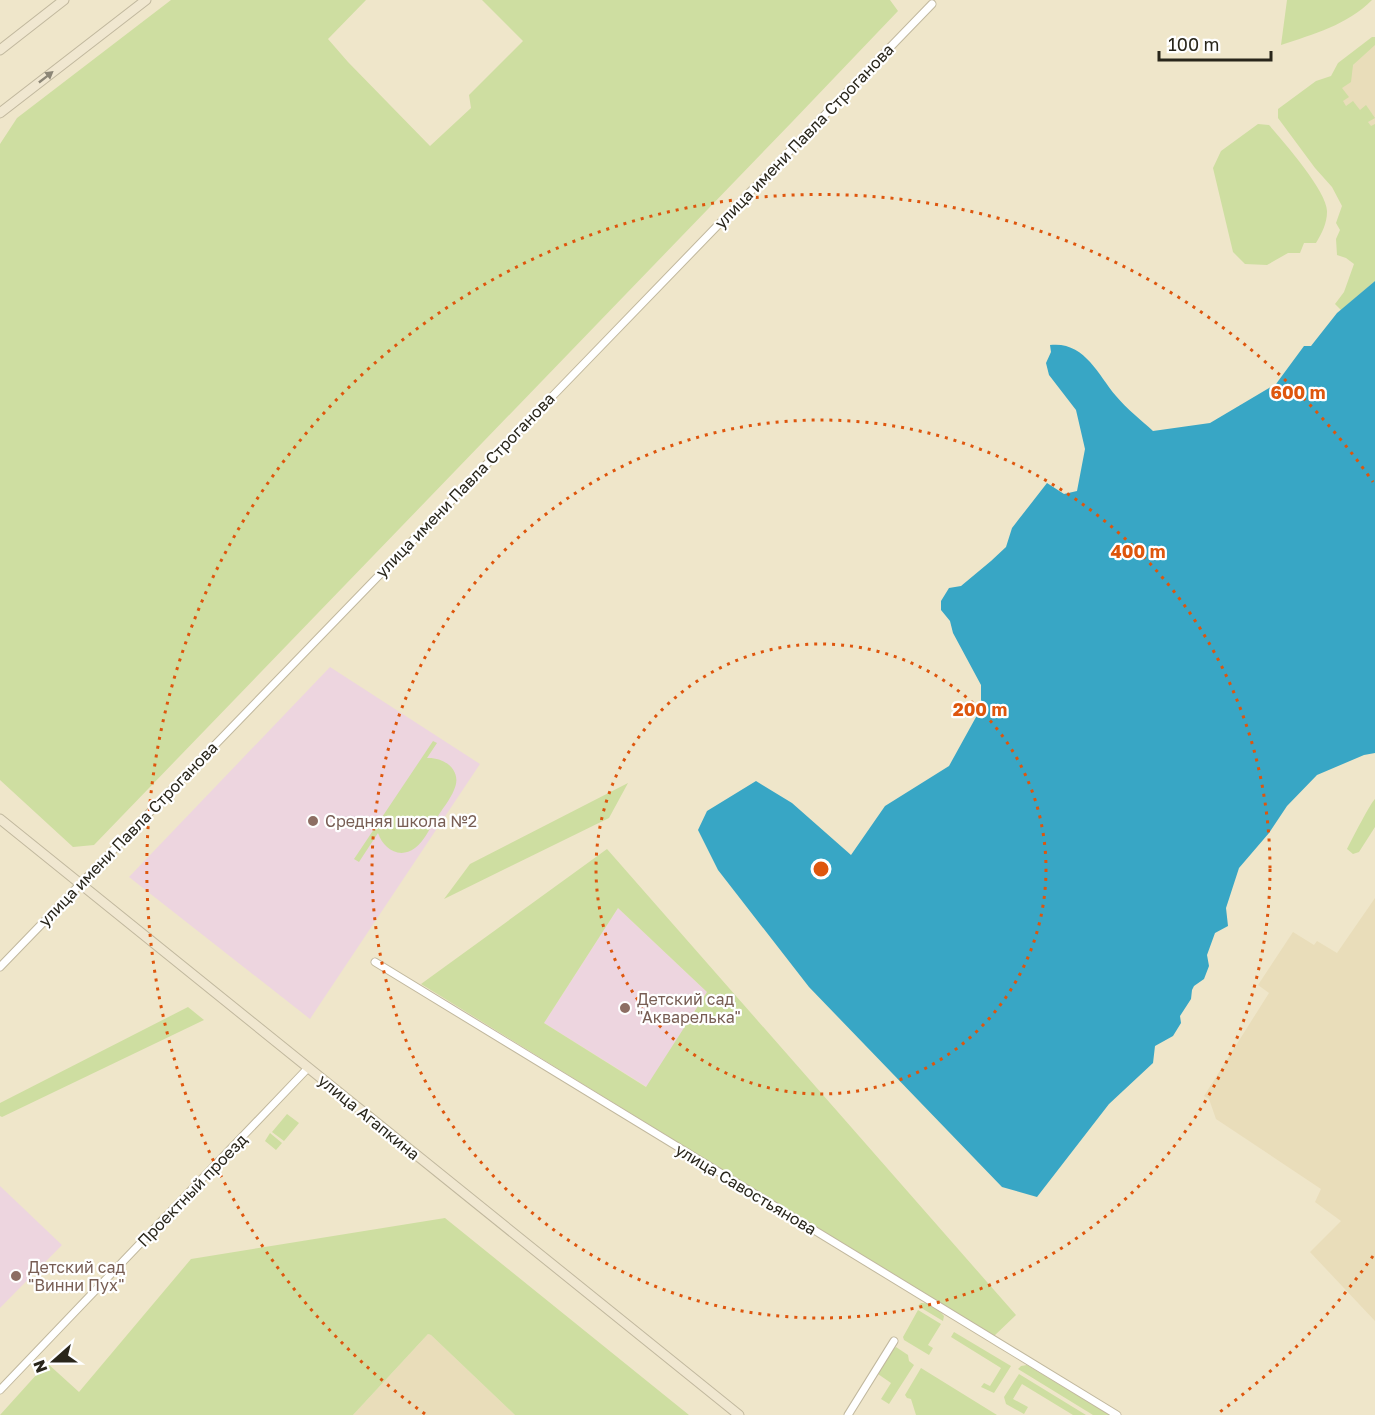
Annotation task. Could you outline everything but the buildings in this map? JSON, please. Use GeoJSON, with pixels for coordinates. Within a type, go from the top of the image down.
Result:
{"type":"FeatureCollection","features":[{"type":"Feature","properties":{"kind":"main road"},"geometry":{"type":"LineString","coordinates":[[0,50],[64,0]]}},
{"type":"Feature","properties":{"kind":"main road"},"geometry":{"type":"LineString","coordinates":[[0,113],[146,0]]}},
{"type":"Feature","properties":{"kind":"main road","name":"улица Агапкина"},"geometry":{"type":"LineString","coordinates":[[0,819],[739,1415]]}},
{"type":"Feature","properties":{"kind":"street","name":"улица имени Павла Строганова"},"geometry":{"type":"LineString","coordinates":[[0,967],[932,4]]}},
{"type":"Feature","properties":{"kind":"street","name":"улица Савостьянова"},"geometry":{"type":"LineString","coordinates":[[375,962],[1117,1415]]}},
{"type":"Feature","properties":{"kind":"street","name":"Проектный проезд"},"geometry":{"type":"LineString","coordinates":[[0,1390],[308,1068]]}},
{"type":"Feature","properties":{"kind":"street"},"geometry":{"type":"LineString","coordinates":[[848,1415],[894,1341]]}},
{"type":"Feature","properties":{"kind":"shaded area"},"geometry":{"type":"Polygon","coordinates":[[[1375,41],[1375,149],[1332,88],[1375,41]]]}},
{"type":"Feature","properties":{"kind":"shaded area","name":"Средняя школа №2"},"geometry":{"type":"Polygon","coordinates":[[[330,667],[480,764],[310,1019],[129,877],[330,667]]]}},
{"type":"Feature","properties":{"kind":"shaded area"},"geometry":{"type":"Polygon","coordinates":[[[1375,898],[1375,1321],[1310,1252],[1341,1221],[1315,1202],[1321,1189],[1216,1119],[1209,1099],[1204,1096],[1269,993],[1258,985],[1293,932],[1314,945],[1317,941],[1337,953],[1375,898]]]}},
{"type":"Feature","properties":{"kind":"shaded area","name":"Детский сад \"Акварелька\""},"geometry":{"type":"Polygon","coordinates":[[[618,908],[707,992],[647,1087],[544,1023],[618,908]]]}},
{"type":"Feature","properties":{"kind":"shaded area","name":"Детский сад \"Винни Пух\""},"geometry":{"type":"Polygon","coordinates":[[[0,1186],[62,1245],[0,1308],[0,1186]]]}},
{"type":"Feature","properties":{"kind":"shaded area"},"geometry":{"type":"Polygon","coordinates":[[[428,1334],[431,1335],[515,1415],[353,1415],[428,1334]]]}},
{"type":"Feature","properties":{"kind":"green space"},"geometry":{"type":"Polygon","coordinates":[[[171,0],[366,0],[328,39],[430,146],[471,108],[469,95],[523,41],[482,0],[890,0],[898,11],[94,845],[73,847],[0,780],[0,144],[17,118],[171,0]]]}},
{"type":"Feature","properties":{"kind":"green space"},"geometry":{"type":"Polygon","coordinates":[[[1287,0],[1372,0],[1341,22],[1318,33],[1281,45],[1287,0]]]}},
{"type":"Feature","properties":{"kind":"green space"},"geometry":{"type":"Polygon","coordinates":[[[1375,37],[1375,45],[1353,65],[1351,82],[1342,88],[1349,97],[1343,101],[1346,106],[1353,101],[1360,110],[1366,105],[1375,118],[1368,122],[1371,126],[1375,124],[1375,281],[1341,310],[1335,304],[1344,292],[1354,264],[1337,255],[1336,239],[1340,230],[1336,223],[1342,206],[1332,187],[1278,118],[1278,109],[1316,81],[1331,76],[1338,63],[1375,37]]]}},
{"type":"Feature","properties":{"kind":"green space"},"geometry":{"type":"Polygon","coordinates":[[[1258,124],[1269,125],[1294,154],[1320,192],[1327,212],[1324,228],[1316,243],[1304,243],[1300,253],[1288,253],[1267,265],[1245,264],[1233,252],[1213,168],[1221,151],[1258,124]]]}},
{"type":"Feature","properties":{"kind":"green space"},"geometry":{"type":"Polygon","coordinates":[[[433,741],[437,743],[427,758],[440,760],[451,766],[456,783],[450,797],[424,838],[418,845],[403,853],[388,848],[378,833],[359,862],[354,859],[433,741]]]}},
{"type":"Feature","properties":{"kind":"green space"},"geometry":{"type":"Polygon","coordinates":[[[628,783],[609,818],[444,899],[470,864],[628,783]]]}},
{"type":"Feature","properties":{"kind":"green space"},"geometry":{"type":"Polygon","coordinates":[[[1375,799],[1375,827],[1359,852],[1353,854],[1347,849],[1375,799]]]}},
{"type":"Feature","properties":{"kind":"green space"},"geometry":{"type":"Polygon","coordinates":[[[607,849],[1016,1315],[993,1337],[421,984],[607,849]],[[618,908],[544,1023],[646,1087],[707,992],[618,908]]]}},
{"type":"Feature","properties":{"kind":"green space"},"geometry":{"type":"Polygon","coordinates":[[[188,1007],[204,1020],[0,1116],[0,1103],[188,1007]]]}},
{"type":"Feature","properties":{"kind":"green space"},"geometry":{"type":"Polygon","coordinates":[[[287,1114],[299,1123],[284,1141],[272,1132],[287,1114]]]}},
{"type":"Feature","properties":{"kind":"green space"},"geometry":{"type":"Polygon","coordinates":[[[270,1133],[282,1143],[276,1150],[265,1141],[270,1133]]]}},
{"type":"Feature","properties":{"kind":"green space"},"geometry":{"type":"Polygon","coordinates":[[[445,1218],[689,1415],[515,1415],[428,1334],[353,1415],[0,1415],[47,1363],[79,1392],[191,1259],[445,1218]]]}},
{"type":"Feature","properties":{"kind":"green space"},"geometry":{"type":"Polygon","coordinates":[[[921,1303],[940,1311],[944,1316],[943,1321],[918,1306],[921,1303]]]}},
{"type":"Feature","properties":{"kind":"green space"},"geometry":{"type":"Polygon","coordinates":[[[918,1310],[941,1324],[928,1345],[933,1348],[929,1355],[904,1340],[903,1337],[918,1310]]]}},
{"type":"Feature","properties":{"kind":"green space"},"geometry":{"type":"Polygon","coordinates":[[[954,1332],[1011,1366],[994,1393],[981,1387],[984,1383],[990,1386],[1001,1368],[951,1337],[954,1332]]]}},
{"type":"Feature","properties":{"kind":"green space"},"geometry":{"type":"Polygon","coordinates":[[[896,1347],[908,1355],[909,1361],[914,1365],[889,1404],[881,1399],[891,1383],[878,1374],[896,1347]]]}},
{"type":"Feature","properties":{"kind":"green space"},"geometry":{"type":"Polygon","coordinates":[[[1027,1365],[1110,1415],[1093,1415],[1018,1369],[1027,1365]]]}},
{"type":"Feature","properties":{"kind":"green space"},"geometry":{"type":"Polygon","coordinates":[[[921,1368],[997,1415],[916,1415],[911,1399],[905,1395],[921,1368]]]}},
{"type":"Feature","properties":{"kind":"green space"},"geometry":{"type":"Polygon","coordinates":[[[1019,1374],[1086,1415],[1073,1415],[1022,1384],[1013,1399],[1028,1407],[1024,1414],[1006,1404],[1004,1397],[1019,1374]]]}},
{"type":"Feature","properties":{"kind":"water"},"geometry":{"type":"Polygon","coordinates":[[[1375,281],[1375,753],[1364,755],[1317,775],[1287,806],[1269,833],[1239,868],[1226,908],[1228,926],[1215,933],[1207,955],[1209,966],[1204,979],[1194,986],[1191,999],[1180,1016],[1181,1023],[1173,1036],[1155,1046],[1153,1063],[1109,1104],[1037,1197],[1002,1187],[809,987],[718,870],[698,830],[707,811],[756,781],[792,803],[851,855],[885,806],[949,766],[981,708],[981,685],[953,633],[950,621],[941,610],[941,601],[949,588],[961,586],[1006,547],[1012,528],[1047,483],[1064,494],[1077,491],[1085,449],[1076,410],[1049,375],[1046,363],[1051,352],[1050,345],[1062,345],[1081,353],[1120,401],[1153,431],[1210,423],[1276,384],[1304,346],[1311,346],[1337,313],[1375,281]]]}},
{"type":"Feature","properties":{"kind":"place","name":"Средняя школа №2"},"geometry":{"type":"Point","coordinates":[313,821]}},
{"type":"Feature","properties":{"kind":"place","name":"Детский сад \"Акварелька\""},"geometry":{"type":"Point","coordinates":[625,1008]}},
{"type":"Feature","properties":{"kind":"place","name":"Детский сад \"Винни Пух\""},"geometry":{"type":"Point","coordinates":[16,1276]}}]}
